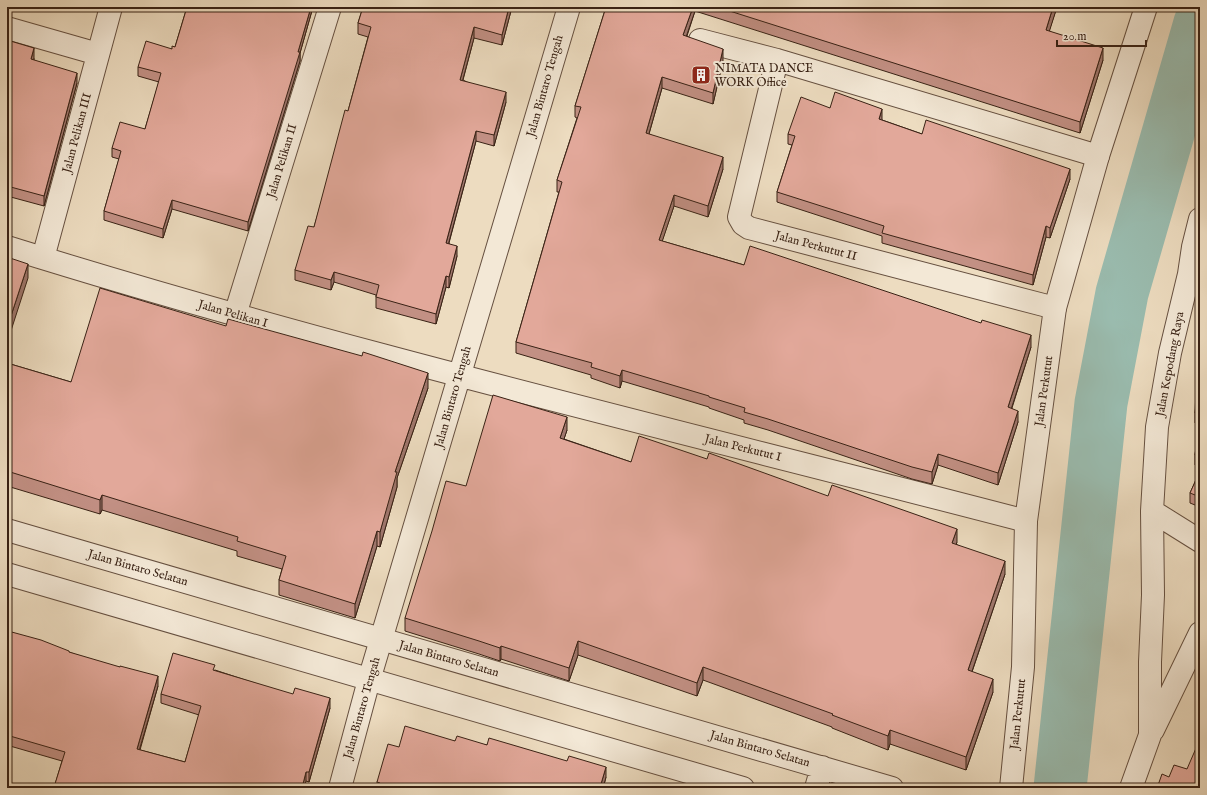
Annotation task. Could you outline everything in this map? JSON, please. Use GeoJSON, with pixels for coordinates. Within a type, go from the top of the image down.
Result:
{"type":"FeatureCollection","features":[{"type":"Feature","properties":{"kind":"street","name":"Jalan Pelikan III"},"geometry":{"type":"LineString","coordinates":[[43,258],[111,7]]}},
{"type":"Feature","properties":{"kind":"street","name":"Jalan Pelikan II"},"geometry":{"type":"LineString","coordinates":[[235,315],[330,7]]}},
{"type":"Feature","properties":{"kind":"street","name":"Jalan Bintaro Tengah"},"geometry":{"type":"LineString","coordinates":[[340,788],[459,376],[569,7]]}},
{"type":"Feature","properties":{"kind":"street","name":"Jalan Perkutut"},"geometry":{"type":"LineString","coordinates":[[1011,788],[1023,667],[1026,521],[1055,308],[1098,156],[1146,7]]}},
{"type":"Feature","properties":{"kind":"street"},"geometry":{"type":"LineString","coordinates":[[7,28],[98,54]]}},
{"type":"Feature","properties":{"kind":"street"},"geometry":{"type":"LineString","coordinates":[[700,40],[777,60],[1098,156]]}},
{"type":"Feature","properties":{"kind":"street","name":"Jalan Perkutut II"},"geometry":{"type":"LineString","coordinates":[[777,60],[739,217],[743,224],[748,228],[1055,308]]}},
{"type":"Feature","properties":{"kind":"street","name":"Jalan Kepodang Raya"},"geometry":{"type":"LineString","coordinates":[[1150,735],[1150,662],[1153,595],[1152,511],[1158,427],[1170,353],[1195,275],[1193,247],[1200,219]]}},
{"type":"Feature","properties":{"kind":"street","name":"Jalan Pelikan I"},"geometry":{"type":"LineString","coordinates":[[7,247],[235,315],[459,376]]}},
{"type":"Feature","properties":{"kind":"street","name":"Jalan Perkutut I"},"geometry":{"type":"LineString","coordinates":[[459,376],[1026,521]]}},
{"type":"Feature","properties":{"kind":"street"},"geometry":{"type":"LineString","coordinates":[[1152,511],[1200,541]]}},
{"type":"Feature","properties":{"kind":"street","name":"Jalan Bintaro Selatan"},"geometry":{"type":"LineString","coordinates":[[7,530],[382,639],[819,778],[892,788]]}},
{"type":"Feature","properties":{"kind":"street"},"geometry":{"type":"LineString","coordinates":[[7,574],[743,788]]}},
{"type":"Feature","properties":{"kind":"street","name":"Jalan Kepodang Raya"},"geometry":{"type":"LineString","coordinates":[[1131,788],[1150,735],[1200,633]]}},
{"type":"Feature","properties":{"kind":"building"},"geometry":{"type":"Polygon","coordinates":[[[187,7],[311,7],[298,52],[300,52],[248,222],[172,200],[163,229],[104,211],[121,151],[112,148],[120,122],[145,129],[161,73],[138,67],[146,41],[172,49],[172,46],[175,47],[187,7]]]}},
{"type":"Feature","properties":{"kind":"building"},"geometry":{"type":"Polygon","coordinates":[[[363,7],[509,7],[502,35],[474,27],[460,80],[506,92],[494,135],[476,131],[446,243],[457,246],[449,277],[446,276],[436,314],[376,297],[379,285],[334,272],[331,280],[295,270],[308,226],[314,227],[345,110],[348,111],[371,27],[358,23],[363,7]]]}},
{"type":"Feature","properties":{"kind":"building"},"geometry":{"type":"Polygon","coordinates":[[[606,7],[693,7],[683,35],[723,49],[713,93],[662,77],[646,133],[723,157],[708,206],[674,195],[659,240],[744,265],[750,246],[981,323],[982,320],[1031,335],[1008,407],[1018,411],[998,473],[938,454],[932,472],[912,467],[744,412],[745,408],[709,396],[622,370],[620,376],[591,367],[592,363],[516,342],[562,182],[557,180],[581,107],[575,106],[606,7]]]}},
{"type":"Feature","properties":{"kind":"building"},"geometry":{"type":"Polygon","coordinates":[[[717,7],[1053,7],[1046,30],[1103,48],[1080,122],[717,7]]]}},
{"type":"Feature","properties":{"kind":"building"},"geometry":{"type":"Polygon","coordinates":[[[7,40],[34,48],[31,59],[77,73],[44,196],[7,186],[7,40]]]}},
{"type":"Feature","properties":{"kind":"building"},"geometry":{"type":"Polygon","coordinates":[[[835,92],[882,109],[879,119],[922,134],[926,120],[1070,169],[1050,228],[1046,226],[1033,275],[882,233],[884,226],[777,192],[795,136],[788,134],[801,97],[830,108],[835,92]]]}},
{"type":"Feature","properties":{"kind":"building"},"geometry":{"type":"Polygon","coordinates":[[[7,257],[28,264],[7,328],[7,257]]]}},
{"type":"Feature","properties":{"kind":"building"},"geometry":{"type":"Polygon","coordinates":[[[100,288],[226,326],[228,319],[362,356],[363,352],[428,373],[395,472],[397,472],[380,532],[377,531],[355,604],[279,580],[286,556],[237,541],[238,537],[102,495],[100,500],[7,471],[7,363],[71,382],[100,288]]]}},
{"type":"Feature","properties":{"kind":"building"},"geometry":{"type":"Polygon","coordinates":[[[1197,370],[1200,370],[1200,413],[1195,413],[1197,370]]]}},
{"type":"Feature","properties":{"kind":"building"},"geometry":{"type":"Polygon","coordinates":[[[493,395],[567,417],[560,438],[631,462],[639,436],[707,459],[709,453],[828,496],[832,485],[957,529],[952,543],[1005,561],[968,670],[993,679],[966,757],[890,730],[888,736],[832,715],[833,714],[703,667],[697,683],[578,641],[569,668],[501,646],[500,648],[405,618],[446,481],[466,486],[493,395]]]}},
{"type":"Feature","properties":{"kind":"building"},"geometry":{"type":"Polygon","coordinates":[[[1200,418],[1200,456],[1195,455],[1200,418]]]}},
{"type":"Feature","properties":{"kind":"building"},"geometry":{"type":"Polygon","coordinates":[[[1200,471],[1200,497],[1190,493],[1200,471]]]}},
{"type":"Feature","properties":{"kind":"building"},"geometry":{"type":"Polygon","coordinates":[[[8,631],[41,640],[69,652],[120,667],[158,676],[137,749],[185,762],[201,706],[161,694],[173,653],[215,665],[213,670],[293,694],[295,688],[330,698],[309,772],[306,772],[302,788],[54,787],[65,752],[10,736],[7,747],[8,631]]]}},
{"type":"Feature","properties":{"kind":"building"},"geometry":{"type":"Polygon","coordinates":[[[405,726],[455,741],[457,736],[487,745],[489,738],[567,761],[569,756],[606,767],[601,784],[614,788],[379,788],[380,783],[377,782],[388,744],[399,747],[405,726]]]}},
{"type":"Feature","properties":{"kind":"building"},"geometry":{"type":"Polygon","coordinates":[[[1200,739],[1200,788],[1157,788],[1162,774],[1169,777],[1174,765],[1187,769],[1200,739]]]}},
{"type":"Feature","properties":{"kind":"waterway"},"geometry":{"type":"LineString","coordinates":[[1060,788],[1101,403],[1122,293],[1200,23]]}},
{"type":"Feature","properties":{"kind":"place","name":"NIMATA DANCE WORK Office"},"geometry":{"type":"Point","coordinates":[701,75]}}]}
